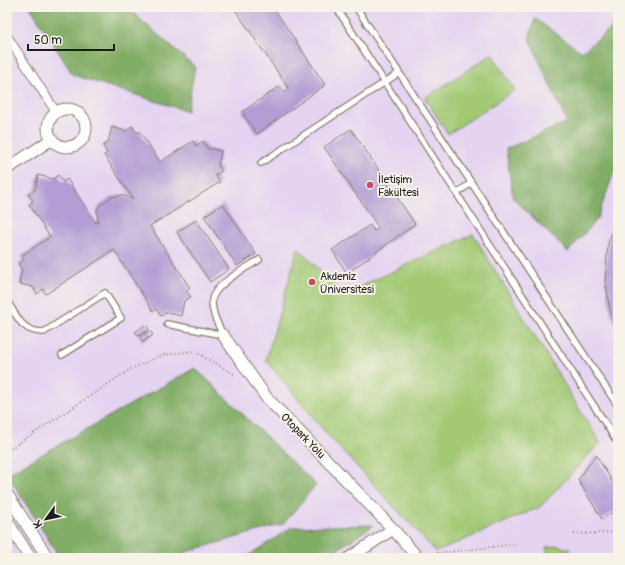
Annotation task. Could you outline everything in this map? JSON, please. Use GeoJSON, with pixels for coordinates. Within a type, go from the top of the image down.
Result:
{"type":"FeatureCollection","features":[{"type":"Feature","properties":{"kind":"street"},"geometry":{"type":"LineString","coordinates":[[7,36],[56,112]]}},
{"type":"Feature","properties":{"kind":"street"},"geometry":{"type":"LineString","coordinates":[[62,109],[70,109],[77,111],[82,116],[86,123],[86,131],[83,138],[78,143],[72,146],[64,147],[52,139],[48,132],[48,125],[50,118],[56,112],[62,109]]}},
{"type":"Feature","properties":{"kind":"street"},"geometry":{"type":"LineString","coordinates":[[7,169],[52,139]]}},
{"type":"Feature","properties":{"kind":"street","name":"Otopark Yolu"},"geometry":{"type":"LineString","coordinates":[[223,335],[266,397],[393,529],[417,557]]}},
{"type":"Feature","properties":{"kind":"street"},"geometry":{"type":"LineString","coordinates":[[7,494],[48,558]]}},
{"type":"Feature","properties":{"kind":"street"},"geometry":{"type":"LineString","coordinates":[[7,521],[30,558]]}},
{"type":"Feature","properties":{"kind":"street"},"geometry":{"type":"LineString","coordinates":[[349,558],[393,529]]}},
{"type":"Feature","properties":{"kind":"lane"},"geometry":{"type":"LineString","coordinates":[[336,7],[458,193],[618,443]]}},
{"type":"Feature","properties":{"kind":"lane"},"geometry":{"type":"LineString","coordinates":[[356,7],[618,406]]}},
{"type":"Feature","properties":{"kind":"lane"},"geometry":{"type":"LineString","coordinates":[[261,163],[399,73]]}},
{"type":"Feature","properties":{"kind":"lane"},"geometry":{"type":"LineString","coordinates":[[458,193],[471,183]]}},
{"type":"Feature","properties":{"kind":"lane"},"geometry":{"type":"LineString","coordinates":[[223,335],[213,311],[211,300],[215,289],[259,260]]}},
{"type":"Feature","properties":{"kind":"lane"},"geometry":{"type":"LineString","coordinates":[[7,301],[25,328],[34,332],[44,332],[105,293],[121,318],[62,355]]}},
{"type":"Feature","properties":{"kind":"lane"},"geometry":{"type":"LineString","coordinates":[[167,324],[223,335]]}},
{"type":"Feature","properties":{"kind":"path"},"geometry":{"type":"LineString","coordinates":[[7,451],[131,369],[163,355],[193,351],[241,377]]}},
{"type":"Feature","properties":{"kind":"path"},"geometry":{"type":"LineString","coordinates":[[574,534],[618,532]]}},
{"type":"Feature","properties":{"kind":"path"},"geometry":{"type":"LineString","coordinates":[[417,557],[517,544]]}},
{"type":"Feature","properties":{"kind":"shaded area","name":"Akdeniz Üniversitesi"},"geometry":{"type":"Polygon","coordinates":[[[7,7],[618,7],[618,558],[7,558],[7,7]]]}},
{"type":"Feature","properties":{"kind":"green space"},"geometry":{"type":"Polygon","coordinates":[[[30,7],[126,7],[195,67],[187,111],[73,75],[30,7]]]}},
{"type":"Feature","properties":{"kind":"green space"},"geometry":{"type":"Polygon","coordinates":[[[535,19],[582,52],[618,23],[618,171],[613,175],[597,219],[568,252],[513,198],[506,149],[567,122],[529,38],[535,19]]]}},
{"type":"Feature","properties":{"kind":"green space"},"geometry":{"type":"Polygon","coordinates":[[[492,54],[515,90],[448,134],[425,98],[492,54]]]}},
{"type":"Feature","properties":{"kind":"green space"},"geometry":{"type":"Polygon","coordinates":[[[473,234],[600,443],[540,507],[436,552],[324,431],[266,360],[298,248],[344,294],[473,234]]]}},
{"type":"Feature","properties":{"kind":"green space"},"geometry":{"type":"Polygon","coordinates":[[[195,368],[316,485],[283,524],[186,552],[182,558],[60,558],[7,474],[195,368]]]}},
{"type":"Feature","properties":{"kind":"green space"},"geometry":{"type":"Polygon","coordinates":[[[374,525],[324,558],[245,558],[292,527],[374,525]]]}},
{"type":"Feature","properties":{"kind":"green space"},"geometry":{"type":"Polygon","coordinates":[[[558,546],[570,549],[566,558],[549,558],[546,547],[558,546]]]}},
{"type":"Feature","properties":{"kind":"building"},"geometry":{"type":"Polygon","coordinates":[[[273,7],[325,85],[257,134],[242,112],[280,86],[284,92],[289,89],[234,8],[273,7]]]}},
{"type":"Feature","properties":{"kind":"building"},"geometry":{"type":"Polygon","coordinates":[[[132,126],[137,133],[139,131],[160,162],[193,141],[196,146],[203,141],[207,148],[221,151],[218,165],[222,171],[215,175],[220,182],[150,226],[190,288],[186,290],[191,297],[184,301],[181,316],[167,312],[161,316],[156,309],[153,311],[114,250],[46,294],[43,289],[37,294],[33,287],[19,284],[22,270],[18,264],[24,260],[21,256],[50,237],[29,204],[33,201],[28,194],[35,190],[38,175],[53,179],[58,175],[63,182],[67,179],[96,223],[98,222],[97,210],[100,205],[111,197],[122,195],[133,199],[104,155],[107,153],[103,146],[108,142],[112,127],[126,131],[132,126]]]}},
{"type":"Feature","properties":{"kind":"building","name":"İletişim Fakültesi"},"geometry":{"type":"Polygon","coordinates":[[[351,129],[415,224],[347,273],[332,250],[370,225],[374,231],[379,228],[324,147],[351,129]]]}},
{"type":"Feature","properties":{"kind":"building"},"geometry":{"type":"Polygon","coordinates":[[[223,204],[256,254],[237,266],[204,216],[223,204]]]}},
{"type":"Feature","properties":{"kind":"building"},"geometry":{"type":"Polygon","coordinates":[[[618,215],[618,330],[611,315],[605,280],[608,244],[618,215]]]}},
{"type":"Feature","properties":{"kind":"building"},"geometry":{"type":"Polygon","coordinates":[[[196,220],[229,269],[210,282],[177,232],[196,220]]]}},
{"type":"Feature","properties":{"kind":"building"},"geometry":{"type":"Polygon","coordinates":[[[146,324],[149,330],[139,336],[135,332],[146,324]]]}},
{"type":"Feature","properties":{"kind":"building"},"geometry":{"type":"Polygon","coordinates":[[[150,331],[153,335],[143,342],[140,338],[150,331]]]}},
{"type":"Feature","properties":{"kind":"building"},"geometry":{"type":"Polygon","coordinates":[[[596,455],[618,491],[618,509],[602,519],[578,480],[596,455]]]}},
{"type":"Feature","properties":{"kind":"place","name":"İletişim Fakültesi"},"geometry":{"type":"Point","coordinates":[370,185]}},
{"type":"Feature","properties":{"kind":"place","name":"Akdeniz Üniversitesi"},"geometry":{"type":"Point","coordinates":[312,282]}}]}
